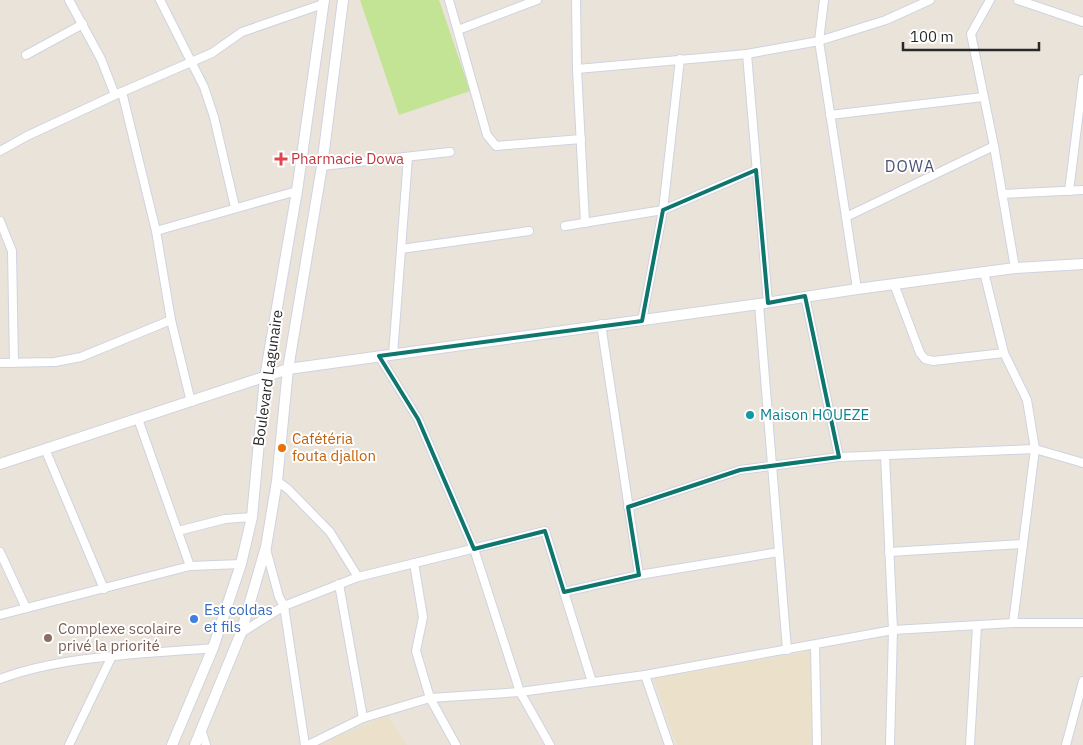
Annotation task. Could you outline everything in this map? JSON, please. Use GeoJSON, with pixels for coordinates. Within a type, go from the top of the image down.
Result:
{"type":"FeatureCollection","features":[{"type":"Feature","properties":{"kind":"main road","name":"Boulevard Lagunaire"},"geometry":{"type":"LineString","coordinates":[[195,745],[202,732],[241,633],[266,547],[277,481],[288,369],[322,166],[343,0]]}},
{"type":"Feature","properties":{"kind":"main road","name":"Boulevard Lagunaire"},"geometry":{"type":"LineString","coordinates":[[172,745],[213,648],[241,564],[252,517],[265,377],[297,191],[323,2]]}},
{"type":"Feature","properties":{"kind":"main road"},"geometry":{"type":"LineString","coordinates":[[0,464],[288,369],[984,272],[1083,264]]}},
{"type":"Feature","properties":{"kind":"street"},"geometry":{"type":"LineString","coordinates":[[69,0],[118,93],[156,231],[171,320],[191,402]]}},
{"type":"Feature","properties":{"kind":"street"},"geometry":{"type":"LineString","coordinates":[[160,0],[204,86],[214,117],[235,207]]}},
{"type":"Feature","properties":{"kind":"street"},"geometry":{"type":"LineString","coordinates":[[449,0],[487,134],[496,146],[581,138]]}},
{"type":"Feature","properties":{"kind":"street"},"geometry":{"type":"LineString","coordinates":[[458,30],[537,0]]}},
{"type":"Feature","properties":{"kind":"street"},"geometry":{"type":"LineString","coordinates":[[576,0],[577,69],[585,223]]}},
{"type":"Feature","properties":{"kind":"street"},"geometry":{"type":"LineString","coordinates":[[824,0],[819,41],[857,289]]}},
{"type":"Feature","properties":{"kind":"street"},"geometry":{"type":"LineString","coordinates":[[577,69],[747,54],[819,41],[886,20],[928,0]]}},
{"type":"Feature","properties":{"kind":"street"},"geometry":{"type":"LineString","coordinates":[[990,0],[971,34],[994,146],[1015,268]]}},
{"type":"Feature","properties":{"kind":"street"},"geometry":{"type":"LineString","coordinates":[[1018,0],[1083,22]]}},
{"type":"Feature","properties":{"kind":"street"},"geometry":{"type":"LineString","coordinates":[[0,151],[27,136],[118,93],[212,53],[242,32],[323,2]]}},
{"type":"Feature","properties":{"kind":"street"},"geometry":{"type":"LineString","coordinates":[[26,55],[83,24]]}},
{"type":"Feature","properties":{"kind":"street"},"geometry":{"type":"LineString","coordinates":[[747,54],[756,170],[772,464],[787,650]]}},
{"type":"Feature","properties":{"kind":"street"},"geometry":{"type":"LineString","coordinates":[[642,321],[662,210],[680,59]]}},
{"type":"Feature","properties":{"kind":"street"},"geometry":{"type":"LineString","coordinates":[[1069,191],[1083,79]]}},
{"type":"Feature","properties":{"kind":"street"},"geometry":{"type":"LineString","coordinates":[[830,116],[983,96]]}},
{"type":"Feature","properties":{"kind":"street"},"geometry":{"type":"LineString","coordinates":[[846,217],[994,146]]}},
{"type":"Feature","properties":{"kind":"street"},"geometry":{"type":"LineString","coordinates":[[322,166],[450,152]]}},
{"type":"Feature","properties":{"kind":"street"},"geometry":{"type":"LineString","coordinates":[[393,355],[408,157]]}},
{"type":"Feature","properties":{"kind":"street"},"geometry":{"type":"LineString","coordinates":[[565,226],[662,210],[756,170]]}},
{"type":"Feature","properties":{"kind":"street"},"geometry":{"type":"LineString","coordinates":[[1002,194],[1083,190]]}},
{"type":"Feature","properties":{"kind":"street"},"geometry":{"type":"LineString","coordinates":[[156,231],[235,207],[297,191]]}},
{"type":"Feature","properties":{"kind":"street"},"geometry":{"type":"LineString","coordinates":[[0,221],[12,251],[14,362]]}},
{"type":"Feature","properties":{"kind":"street"},"geometry":{"type":"LineString","coordinates":[[401,249],[529,231]]}},
{"type":"Feature","properties":{"kind":"street"},"geometry":{"type":"LineString","coordinates":[[984,272],[1004,352],[1027,400],[1035,449],[1013,623]]}},
{"type":"Feature","properties":{"kind":"street"},"geometry":{"type":"LineString","coordinates":[[894,284],[920,353],[925,359],[933,361],[1004,352]]}},
{"type":"Feature","properties":{"kind":"street"},"geometry":{"type":"LineString","coordinates":[[805,296],[839,457]]}},
{"type":"Feature","properties":{"kind":"street"},"geometry":{"type":"LineString","coordinates":[[0,363],[55,362],[81,357],[171,320]]}},
{"type":"Feature","properties":{"kind":"street"},"geometry":{"type":"LineString","coordinates":[[601,324],[639,575]]}},
{"type":"Feature","properties":{"kind":"street"},"geometry":{"type":"LineString","coordinates":[[378,356],[418,419],[474,548],[520,692],[550,745]]}},
{"type":"Feature","properties":{"kind":"street"},"geometry":{"type":"LineString","coordinates":[[138,419],[190,566]]}},
{"type":"Feature","properties":{"kind":"street"},"geometry":{"type":"LineString","coordinates":[[45,449],[104,589]]}},
{"type":"Feature","properties":{"kind":"street"},"geometry":{"type":"LineString","coordinates":[[628,507],[718,477],[772,464],[839,457],[1035,449],[1083,463]]}},
{"type":"Feature","properties":{"kind":"street"},"geometry":{"type":"LineString","coordinates":[[885,455],[892,630],[890,745]]}},
{"type":"Feature","properties":{"kind":"street"},"geometry":{"type":"LineString","coordinates":[[277,481],[288,489],[330,532],[358,577]]}},
{"type":"Feature","properties":{"kind":"street"},"geometry":{"type":"LineString","coordinates":[[178,531],[226,519],[252,517]]}},
{"type":"Feature","properties":{"kind":"street"},"geometry":{"type":"LineString","coordinates":[[241,633],[284,606],[358,577],[545,531],[592,682]]}},
{"type":"Feature","properties":{"kind":"street"},"geometry":{"type":"LineString","coordinates":[[889,552],[1023,544]]}},
{"type":"Feature","properties":{"kind":"street"},"geometry":{"type":"LineString","coordinates":[[266,547],[279,597],[284,606],[306,745],[362,718],[430,698],[520,692],[646,675],[892,630],[1013,623],[1083,623]]}},
{"type":"Feature","properties":{"kind":"street"},"geometry":{"type":"LineString","coordinates":[[0,552],[26,608]]}},
{"type":"Feature","properties":{"kind":"street"},"geometry":{"type":"LineString","coordinates":[[564,592],[639,575],[779,552]]}},
{"type":"Feature","properties":{"kind":"street"},"geometry":{"type":"LineString","coordinates":[[414,563],[423,617],[416,651],[430,698],[456,745]]}},
{"type":"Feature","properties":{"kind":"street"},"geometry":{"type":"LineString","coordinates":[[0,615],[190,566],[241,564]]}},
{"type":"Feature","properties":{"kind":"street"},"geometry":{"type":"LineString","coordinates":[[339,584],[362,718]]}},
{"type":"Feature","properties":{"kind":"street"},"geometry":{"type":"LineString","coordinates":[[970,745],[977,626]]}},
{"type":"Feature","properties":{"kind":"street"},"geometry":{"type":"LineString","coordinates":[[814,645],[817,745]]}},
{"type":"Feature","properties":{"kind":"street"},"geometry":{"type":"LineString","coordinates":[[0,678],[31,669],[112,656],[213,648]]}},
{"type":"Feature","properties":{"kind":"street"},"geometry":{"type":"LineString","coordinates":[[69,745],[112,656]]}},
{"type":"Feature","properties":{"kind":"street"},"geometry":{"type":"LineString","coordinates":[[646,675],[669,745]]}},
{"type":"Feature","properties":{"kind":"street"},"geometry":{"type":"LineString","coordinates":[[1066,745],[1080,707],[1083,681]]}},
{"type":"Feature","properties":{"kind":"street"},"geometry":{"type":"LineString","coordinates":[[202,732],[206,745]]}},
{"type":"Feature","properties":{"kind":"highlighted area"},"geometry":{"type":"Polygon","coordinates":[[[756,170],[768,303],[805,296],[839,457],[740,470],[628,507],[639,575],[564,592],[545,531],[474,549],[418,419],[379,356],[642,321],[663,210],[756,170]]]}},
{"type":"Feature","properties":{"kind":"shaded area"},"geometry":{"type":"Polygon","coordinates":[[[810,651],[812,745],[677,745],[654,679],[810,651]]]}},
{"type":"Feature","properties":{"kind":"shaded area"},"geometry":{"type":"Polygon","coordinates":[[[387,715],[407,745],[319,745],[387,715]]]}},
{"type":"Feature","properties":{"kind":"green space"},"geometry":{"type":"Polygon","coordinates":[[[360,0],[439,0],[470,91],[399,115],[360,0]]]}},
{"type":"Feature","properties":{"kind":"place","name":"Pharmacie Dowa"},"geometry":{"type":"Point","coordinates":[281,159]}},
{"type":"Feature","properties":{"kind":"place","name":"Maison HOUEZE"},"geometry":{"type":"Point","coordinates":[750,415]}},
{"type":"Feature","properties":{"kind":"place","name":"Cafétéria fouta djallon"},"geometry":{"type":"Point","coordinates":[282,448]}},
{"type":"Feature","properties":{"kind":"place","name":"Est coldas et fils"},"geometry":{"type":"Point","coordinates":[194,619]}},
{"type":"Feature","properties":{"kind":"place","name":"Complexe scolaire privé la priorité"},"geometry":{"type":"Point","coordinates":[48,638]}},
{"type":"Feature","properties":{"kind":"district","name":"DOWA"},"geometry":{"type":"Point","coordinates":[910,166]}}]}
